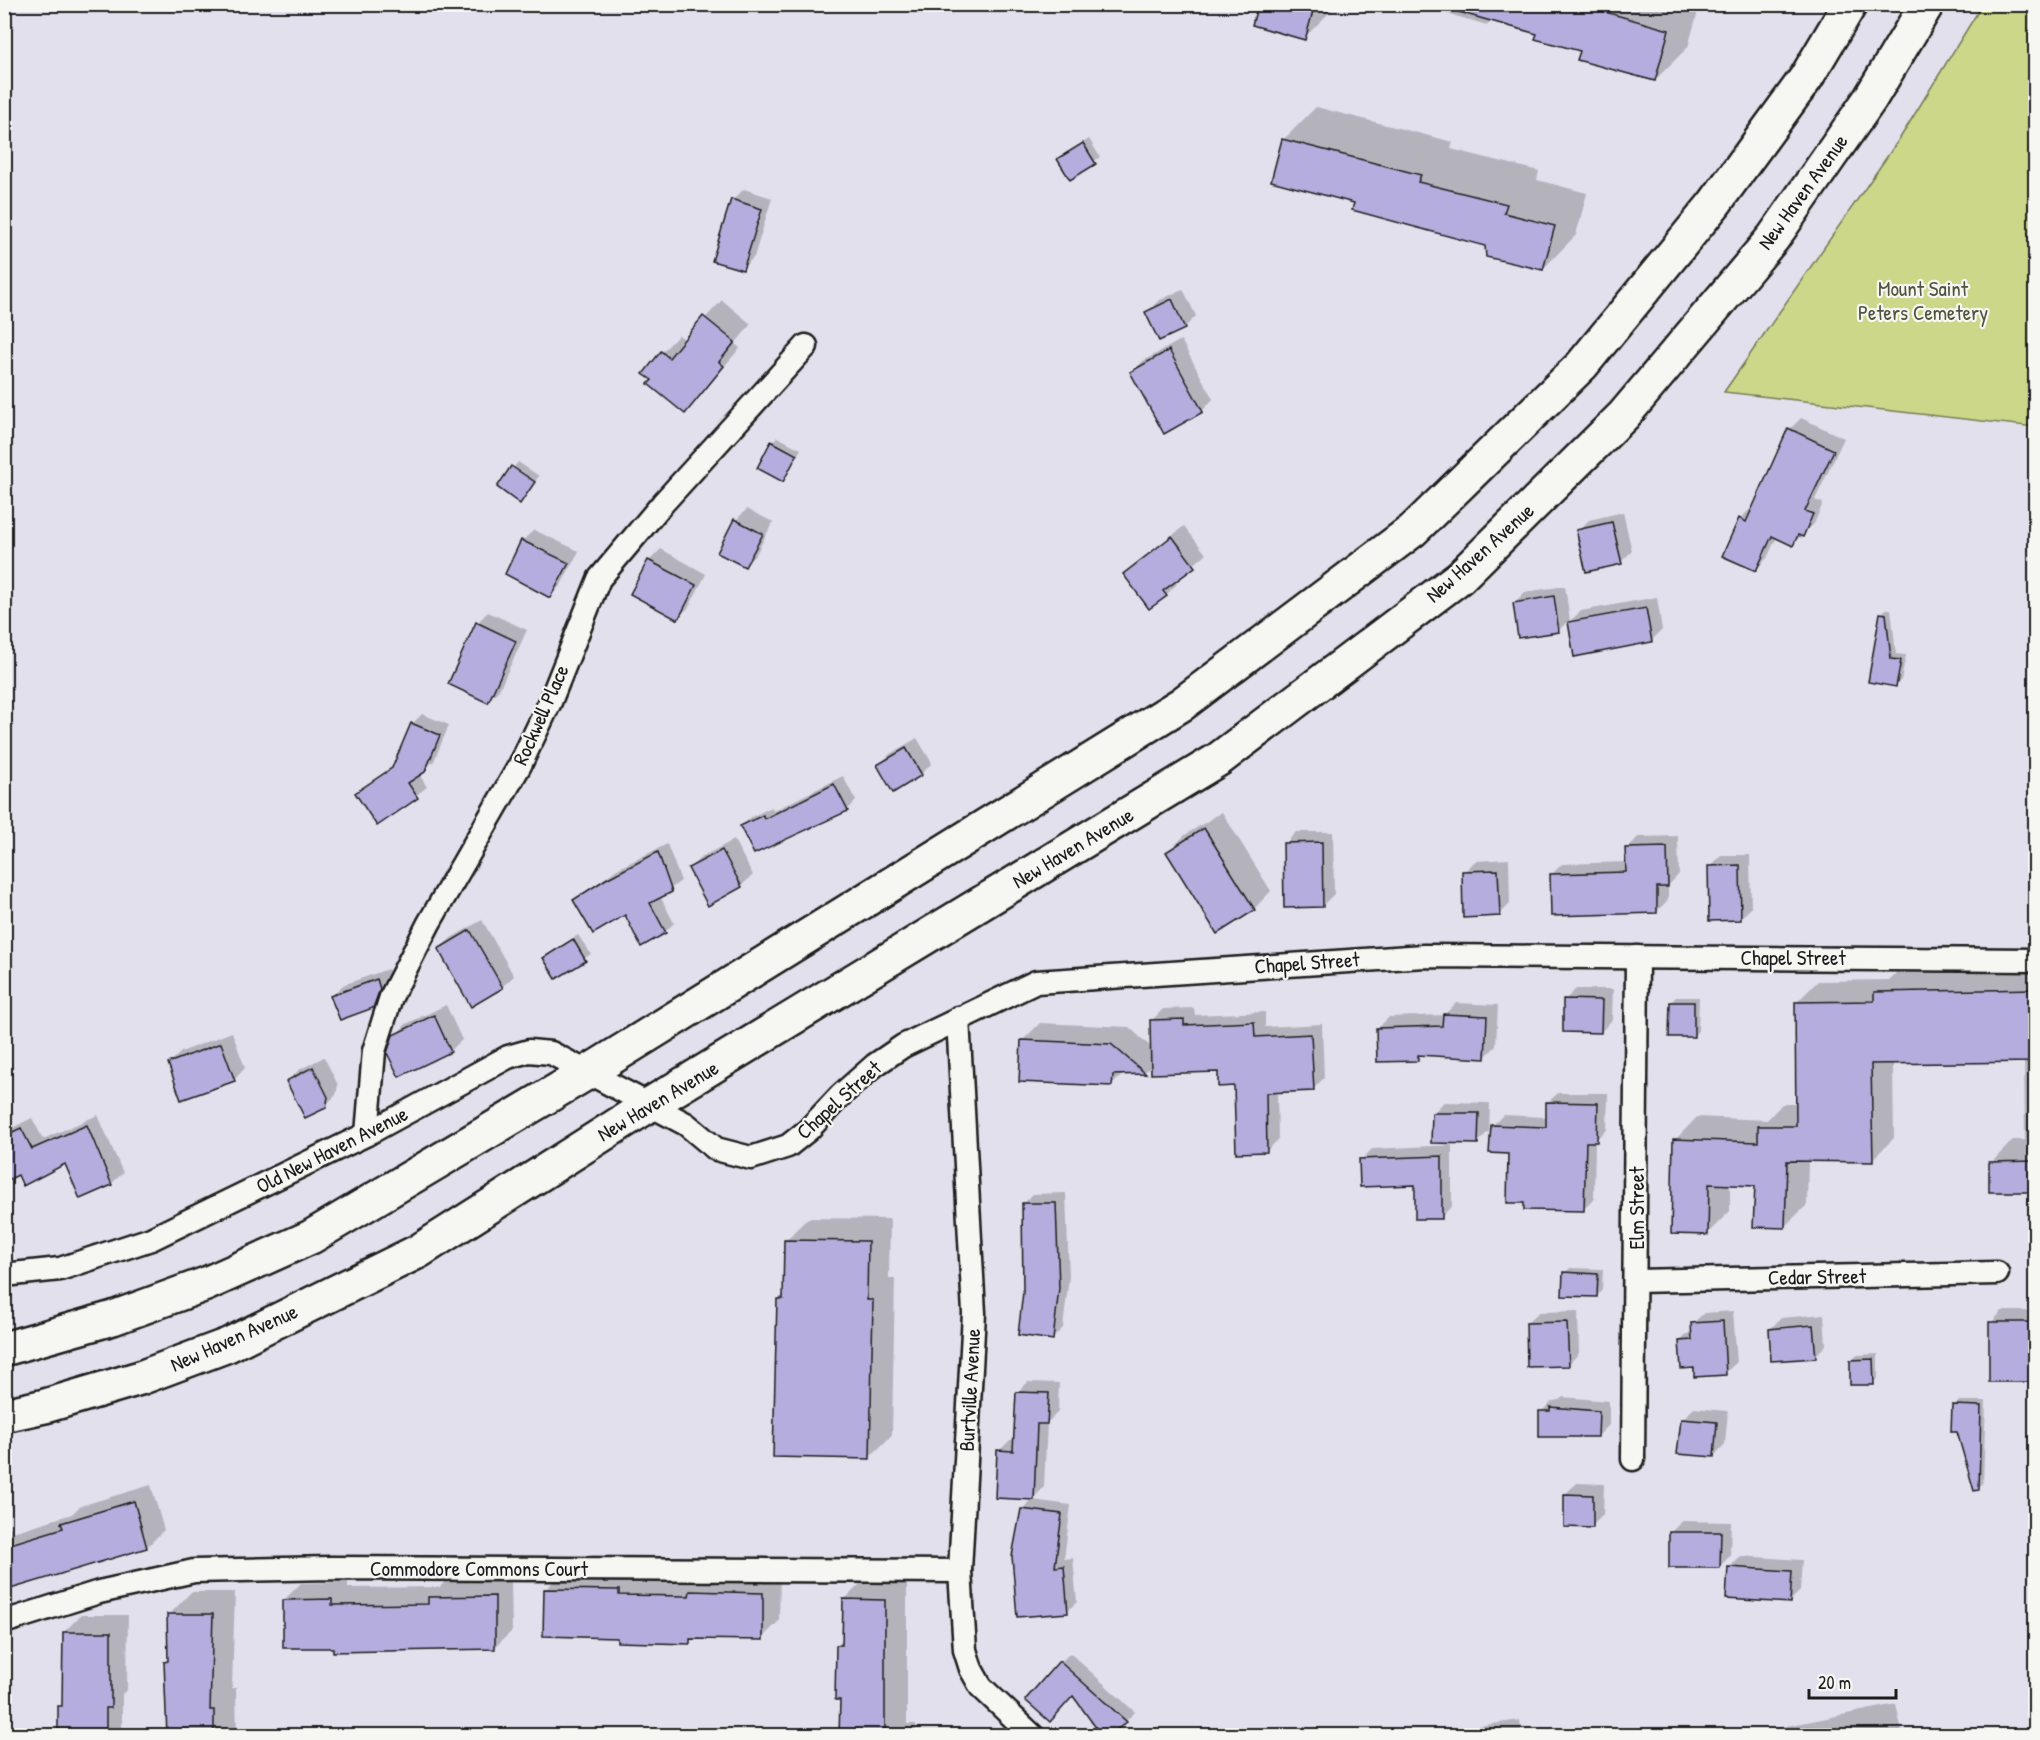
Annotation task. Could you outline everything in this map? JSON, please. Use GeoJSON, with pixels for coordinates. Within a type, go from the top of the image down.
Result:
{"type":"FeatureCollection","features":[{"type":"Feature","properties":{"kind":"highway"},"geometry":{"type":"LineString","coordinates":[[4,1349],[113,1318],[206,1284],[311,1237],[590,1071],[1182,704],[1413,531],[1582,365],[1714,204],[1806,78],[1850,4]]}},
{"type":"Feature","properties":{"kind":"highway","name":"New Haven Avenue"},"geometry":{"type":"LineString","coordinates":[[4,1415],[140,1378],[228,1345],[418,1251],[649,1105],[1219,759],[1460,578],[1624,415],[1773,238],[1870,99],[1927,4]]}},
{"type":"Feature","properties":{"kind":"street","name":"Rockwell Place"},"geometry":{"type":"LineString","coordinates":[[367,1134],[374,1051],[391,997],[429,923],[520,765],[550,702],[599,579],[806,346]]}},
{"type":"Feature","properties":{"kind":"street","name":"Chapel Street"},"geometry":{"type":"LineString","coordinates":[[649,1105],[686,1124],[716,1149],[731,1155],[751,1158],[770,1154],[788,1146],[808,1130],[841,1095],[875,1065],[903,1046],[1036,982],[1424,956],[2036,960]]}},
{"type":"Feature","properties":{"kind":"street","name":"Elm Street"},"geometry":{"type":"LineString","coordinates":[[1633,1459],[1637,957]]}},
{"type":"Feature","properties":{"kind":"street","name":"Burtville Avenue"},"geometry":{"type":"LineString","coordinates":[[958,1018],[974,1312],[960,1571],[965,1650],[970,1669],[996,1704],[1033,1736]]}},
{"type":"Feature","properties":{"kind":"street","name":"Old New Haven Avenue"},"geometry":{"type":"LineString","coordinates":[[4,1275],[60,1269],[151,1239],[367,1134],[508,1057],[529,1051],[552,1053],[590,1071],[649,1105]]}},
{"type":"Feature","properties":{"kind":"street","name":"Cedar Street"},"geometry":{"type":"LineString","coordinates":[[1636,1281],[1997,1273]]}},
{"type":"Feature","properties":{"kind":"street","name":"Commodore Commons Court"},"geometry":{"type":"LineString","coordinates":[[4,1622],[99,1592],[194,1571],[331,1568],[960,1571]]}},
{"type":"Feature","properties":{"kind":"green space","name":"Mount Saint Peters Cemetery"},"geometry":{"type":"Polygon","coordinates":[[[1982,5],[2035,5],[2035,427],[1724,392],[1900,138],[1982,5]]]}},
{"type":"Feature","properties":{"kind":"building"},"geometry":{"type":"Polygon","coordinates":[[[1258,4],[1315,4],[1305,40],[1252,25],[1258,4]]]}},
{"type":"Feature","properties":{"kind":"building"},"geometry":{"type":"Polygon","coordinates":[[[1456,4],[1599,4],[1598,10],[1669,30],[1655,81],[1577,60],[1580,51],[1535,39],[1537,34],[1455,11],[1456,4]]]}},
{"type":"Feature","properties":{"kind":"building"},"geometry":{"type":"Polygon","coordinates":[[[1282,139],[1421,175],[1418,182],[1507,204],[1504,213],[1555,226],[1543,270],[1486,257],[1485,246],[1352,210],[1354,203],[1271,181],[1282,139]]]}},
{"type":"Feature","properties":{"kind":"building"},"geometry":{"type":"Polygon","coordinates":[[[1083,143],[1096,164],[1070,180],[1057,159],[1083,143]]]}},
{"type":"Feature","properties":{"kind":"building"},"geometry":{"type":"Polygon","coordinates":[[[731,199],[762,209],[743,270],[712,261],[731,199]]]}},
{"type":"Feature","properties":{"kind":"building"},"geometry":{"type":"Polygon","coordinates":[[[1172,299],[1185,329],[1159,341],[1145,312],[1172,299]]]}},
{"type":"Feature","properties":{"kind":"building"},"geometry":{"type":"Polygon","coordinates":[[[703,316],[735,342],[719,362],[724,366],[685,414],[648,384],[652,380],[643,374],[661,351],[669,358],[703,316]]]}},
{"type":"Feature","properties":{"kind":"building"},"geometry":{"type":"Polygon","coordinates":[[[1169,350],[1203,412],[1164,434],[1130,372],[1169,350]]]}},
{"type":"Feature","properties":{"kind":"building"},"geometry":{"type":"Polygon","coordinates":[[[1788,428],[1834,450],[1805,511],[1813,514],[1803,537],[1798,535],[1793,546],[1772,536],[1756,571],[1722,556],[1739,518],[1746,522],[1788,428]]]}},
{"type":"Feature","properties":{"kind":"building"},"geometry":{"type":"Polygon","coordinates":[[[771,441],[797,455],[783,482],[757,468],[771,441]]]}},
{"type":"Feature","properties":{"kind":"building"},"geometry":{"type":"Polygon","coordinates":[[[511,466],[535,482],[520,504],[497,487],[511,466]]]}},
{"type":"Feature","properties":{"kind":"building"},"geometry":{"type":"Polygon","coordinates":[[[734,519],[763,534],[745,567],[717,553],[734,519]]]}},
{"type":"Feature","properties":{"kind":"building"},"geometry":{"type":"Polygon","coordinates":[[[1612,522],[1622,564],[1586,572],[1576,530],[1612,522]]]}},
{"type":"Feature","properties":{"kind":"building"},"geometry":{"type":"Polygon","coordinates":[[[1172,536],[1195,567],[1163,591],[1167,596],[1149,609],[1123,574],[1172,536]]]}},
{"type":"Feature","properties":{"kind":"building"},"geometry":{"type":"Polygon","coordinates":[[[521,540],[569,563],[550,598],[505,574],[521,540]]]}},
{"type":"Feature","properties":{"kind":"building"},"geometry":{"type":"Polygon","coordinates":[[[648,560],[696,585],[678,620],[630,594],[648,560]]]}},
{"type":"Feature","properties":{"kind":"building"},"geometry":{"type":"Polygon","coordinates":[[[1554,596],[1559,632],[1518,638],[1513,603],[1554,596]]]}},
{"type":"Feature","properties":{"kind":"building"},"geometry":{"type":"Polygon","coordinates":[[[1646,608],[1652,642],[1574,657],[1568,622],[1646,608]]]}},
{"type":"Feature","properties":{"kind":"building"},"geometry":{"type":"Polygon","coordinates":[[[1880,613],[1886,614],[1891,659],[1901,660],[1896,687],[1868,682],[1880,613]]]}},
{"type":"Feature","properties":{"kind":"building"},"geometry":{"type":"Polygon","coordinates":[[[476,622],[516,641],[488,703],[448,684],[476,622]]]}},
{"type":"Feature","properties":{"kind":"building"},"geometry":{"type":"Polygon","coordinates":[[[411,723],[440,735],[425,772],[408,783],[418,798],[377,826],[355,793],[392,768],[411,723]]]}},
{"type":"Feature","properties":{"kind":"building"},"geometry":{"type":"Polygon","coordinates":[[[906,748],[922,775],[893,793],[877,765],[906,748]]]}},
{"type":"Feature","properties":{"kind":"building"},"geometry":{"type":"Polygon","coordinates":[[[834,784],[848,811],[754,854],[740,826],[763,815],[764,819],[834,784]]]}},
{"type":"Feature","properties":{"kind":"building"},"geometry":{"type":"Polygon","coordinates":[[[1204,828],[1255,910],[1217,934],[1166,852],[1204,828]]]}},
{"type":"Feature","properties":{"kind":"building"},"geometry":{"type":"Polygon","coordinates":[[[1322,842],[1323,907],[1284,908],[1283,843],[1322,842]]]}},
{"type":"Feature","properties":{"kind":"building"},"geometry":{"type":"Polygon","coordinates":[[[1667,847],[1668,887],[1657,887],[1657,913],[1551,916],[1550,874],[1626,872],[1625,848],[1667,847]]]}},
{"type":"Feature","properties":{"kind":"building"},"geometry":{"type":"Polygon","coordinates":[[[722,850],[742,887],[708,906],[688,868],[722,850]]]}},
{"type":"Feature","properties":{"kind":"building"},"geometry":{"type":"Polygon","coordinates":[[[658,852],[672,892],[650,903],[666,933],[641,947],[625,915],[593,934],[573,900],[606,879],[658,852]]]}},
{"type":"Feature","properties":{"kind":"building"},"geometry":{"type":"Polygon","coordinates":[[[1740,865],[1741,920],[1709,921],[1708,866],[1740,865]]]}},
{"type":"Feature","properties":{"kind":"building"},"geometry":{"type":"Polygon","coordinates":[[[1498,870],[1500,916],[1463,918],[1462,871],[1498,870]]]}},
{"type":"Feature","properties":{"kind":"building"},"geometry":{"type":"Polygon","coordinates":[[[470,930],[503,988],[471,1007],[438,949],[470,930]]]}},
{"type":"Feature","properties":{"kind":"building"},"geometry":{"type":"Polygon","coordinates":[[[573,939],[586,961],[556,979],[543,958],[573,939]]]}},
{"type":"Feature","properties":{"kind":"building"},"geometry":{"type":"Polygon","coordinates":[[[377,979],[380,989],[373,1008],[340,1020],[330,996],[377,979]]]}},
{"type":"Feature","properties":{"kind":"building"},"geometry":{"type":"Polygon","coordinates":[[[2036,989],[2036,1062],[1871,1064],[1873,1162],[1787,1161],[1785,1228],[1753,1227],[1755,1186],[1709,1184],[1708,1235],[1671,1234],[1673,1139],[1758,1142],[1758,1126],[1796,1126],[1795,1002],[1874,1001],[1874,992],[2036,989]]]}},
{"type":"Feature","properties":{"kind":"building"},"geometry":{"type":"Polygon","coordinates":[[[1563,999],[1602,1000],[1601,1033],[1563,1032],[1563,999]]]}},
{"type":"Feature","properties":{"kind":"building"},"geometry":{"type":"Polygon","coordinates":[[[1670,1002],[1694,1002],[1694,1037],[1669,1037],[1670,1002]]]}},
{"type":"Feature","properties":{"kind":"building"},"geometry":{"type":"Polygon","coordinates":[[[1443,1014],[1487,1016],[1485,1059],[1418,1055],[1418,1061],[1377,1062],[1376,1028],[1442,1026],[1443,1014]]]}},
{"type":"Feature","properties":{"kind":"building"},"geometry":{"type":"Polygon","coordinates":[[[434,1015],[451,1052],[399,1077],[387,1053],[393,1035],[434,1015]]]}},
{"type":"Feature","properties":{"kind":"building"},"geometry":{"type":"Polygon","coordinates":[[[1184,1019],[1184,1025],[1254,1022],[1255,1037],[1311,1034],[1314,1091],[1266,1093],[1267,1152],[1236,1153],[1234,1086],[1218,1087],[1218,1072],[1151,1074],[1150,1020],[1184,1019]]]}},
{"type":"Feature","properties":{"kind":"building"},"geometry":{"type":"Polygon","coordinates":[[[1021,1040],[1111,1044],[1146,1074],[1113,1075],[1112,1086],[1019,1082],[1021,1040]]]}},
{"type":"Feature","properties":{"kind":"building"},"geometry":{"type":"Polygon","coordinates":[[[221,1043],[235,1081],[181,1100],[168,1063],[221,1043]]]}},
{"type":"Feature","properties":{"kind":"building"},"geometry":{"type":"Polygon","coordinates":[[[313,1067],[328,1097],[326,1108],[305,1118],[286,1081],[313,1067]]]}},
{"type":"Feature","properties":{"kind":"building"},"geometry":{"type":"Polygon","coordinates":[[[1546,1102],[1598,1103],[1597,1142],[1586,1142],[1584,1211],[1524,1210],[1524,1203],[1507,1203],[1508,1154],[1489,1153],[1491,1125],[1546,1127],[1546,1102]]]}},
{"type":"Feature","properties":{"kind":"building"},"geometry":{"type":"Polygon","coordinates":[[[1432,1113],[1479,1113],[1478,1144],[1431,1143],[1432,1113]]]}},
{"type":"Feature","properties":{"kind":"building"},"geometry":{"type":"Polygon","coordinates":[[[87,1125],[112,1185],[80,1199],[65,1164],[23,1186],[18,1175],[4,1182],[4,1136],[21,1128],[32,1149],[87,1125]]]}},
{"type":"Feature","properties":{"kind":"building"},"geometry":{"type":"Polygon","coordinates":[[[1442,1156],[1442,1219],[1415,1219],[1415,1185],[1360,1187],[1359,1159],[1442,1156]]]}},
{"type":"Feature","properties":{"kind":"building"},"geometry":{"type":"Polygon","coordinates":[[[2036,1161],[2036,1192],[1989,1192],[1989,1162],[2036,1161]]]}},
{"type":"Feature","properties":{"kind":"building"},"geometry":{"type":"Polygon","coordinates":[[[1022,1203],[1056,1203],[1059,1288],[1053,1340],[1018,1335],[1023,1292],[1022,1203]]]}},
{"type":"Feature","properties":{"kind":"building"},"geometry":{"type":"Polygon","coordinates":[[[784,1240],[868,1241],[867,1300],[873,1300],[870,1459],[773,1457],[777,1299],[783,1299],[784,1240]]]}},
{"type":"Feature","properties":{"kind":"building"},"geometry":{"type":"Polygon","coordinates":[[[1563,1272],[1598,1274],[1597,1297],[1562,1296],[1563,1272]]]}},
{"type":"Feature","properties":{"kind":"building"},"geometry":{"type":"Polygon","coordinates":[[[1723,1321],[1726,1375],[1694,1377],[1694,1368],[1681,1369],[1679,1341],[1692,1340],[1691,1323],[1723,1321]]]}},
{"type":"Feature","properties":{"kind":"building"},"geometry":{"type":"Polygon","coordinates":[[[1567,1322],[1569,1366],[1527,1367],[1526,1323],[1567,1322]]]}},
{"type":"Feature","properties":{"kind":"building"},"geometry":{"type":"Polygon","coordinates":[[[1989,1322],[2031,1322],[2030,1382],[1989,1382],[1989,1322]]]}},
{"type":"Feature","properties":{"kind":"building"},"geometry":{"type":"Polygon","coordinates":[[[1813,1325],[1816,1358],[1771,1361],[1769,1329],[1813,1325]]]}},
{"type":"Feature","properties":{"kind":"building"},"geometry":{"type":"Polygon","coordinates":[[[1873,1359],[1874,1385],[1850,1385],[1850,1360],[1873,1359]]]}},
{"type":"Feature","properties":{"kind":"building"},"geometry":{"type":"Polygon","coordinates":[[[1016,1392],[1049,1393],[1047,1424],[1037,1424],[1034,1500],[995,1498],[997,1450],[1013,1451],[1016,1392]]]}},
{"type":"Feature","properties":{"kind":"building"},"geometry":{"type":"Polygon","coordinates":[[[1952,1405],[1981,1406],[1979,1490],[1974,1491],[1957,1432],[1951,1432],[1952,1405]]]}},
{"type":"Feature","properties":{"kind":"building"},"geometry":{"type":"Polygon","coordinates":[[[1550,1407],[1599,1411],[1598,1437],[1539,1437],[1539,1411],[1550,1411],[1550,1407]]]}},
{"type":"Feature","properties":{"kind":"building"},"geometry":{"type":"Polygon","coordinates":[[[1681,1419],[1717,1422],[1714,1457],[1677,1454],[1681,1419]]]}},
{"type":"Feature","properties":{"kind":"building"},"geometry":{"type":"Polygon","coordinates":[[[1564,1494],[1593,1495],[1593,1528],[1564,1527],[1564,1494]]]}},
{"type":"Feature","properties":{"kind":"building"},"geometry":{"type":"Polygon","coordinates":[[[134,1501],[147,1548],[4,1591],[4,1546],[63,1528],[61,1523],[134,1501]]]}},
{"type":"Feature","properties":{"kind":"building"},"geometry":{"type":"Polygon","coordinates":[[[1021,1509],[1062,1514],[1055,1567],[1064,1566],[1068,1613],[1017,1617],[1012,1556],[1021,1509]]]}},
{"type":"Feature","properties":{"kind":"building"},"geometry":{"type":"Polygon","coordinates":[[[1669,1532],[1721,1532],[1720,1568],[1669,1568],[1669,1532]]]}},
{"type":"Feature","properties":{"kind":"building"},"geometry":{"type":"Polygon","coordinates":[[[1728,1567],[1792,1571],[1790,1603],[1726,1599],[1728,1567]]]}},
{"type":"Feature","properties":{"kind":"building"},"geometry":{"type":"Polygon","coordinates":[[[544,1589],[619,1590],[619,1595],[689,1596],[690,1591],[763,1593],[763,1640],[690,1639],[690,1644],[617,1642],[617,1638],[543,1636],[544,1589]]]}},
{"type":"Feature","properties":{"kind":"building"},"geometry":{"type":"Polygon","coordinates":[[[495,1596],[495,1649],[333,1652],[333,1648],[283,1648],[283,1600],[332,1599],[332,1605],[428,1604],[428,1597],[495,1596]]]}},
{"type":"Feature","properties":{"kind":"building"},"geometry":{"type":"Polygon","coordinates":[[[843,1599],[885,1600],[885,1736],[839,1736],[840,1700],[835,1700],[836,1645],[842,1645],[843,1599]]]}},
{"type":"Feature","properties":{"kind":"building"},"geometry":{"type":"Polygon","coordinates":[[[167,1614],[213,1614],[210,1710],[214,1710],[214,1736],[167,1736],[164,1662],[168,1661],[167,1614]]]}},
{"type":"Feature","properties":{"kind":"building"},"geometry":{"type":"Polygon","coordinates":[[[63,1632],[111,1632],[111,1708],[106,1708],[106,1736],[58,1736],[58,1706],[62,1706],[63,1632]]]}},
{"type":"Feature","properties":{"kind":"building"},"geometry":{"type":"Polygon","coordinates":[[[1059,1661],[1127,1722],[1108,1736],[1102,1736],[1073,1696],[1050,1722],[1025,1700],[1059,1661]]]}}]}
